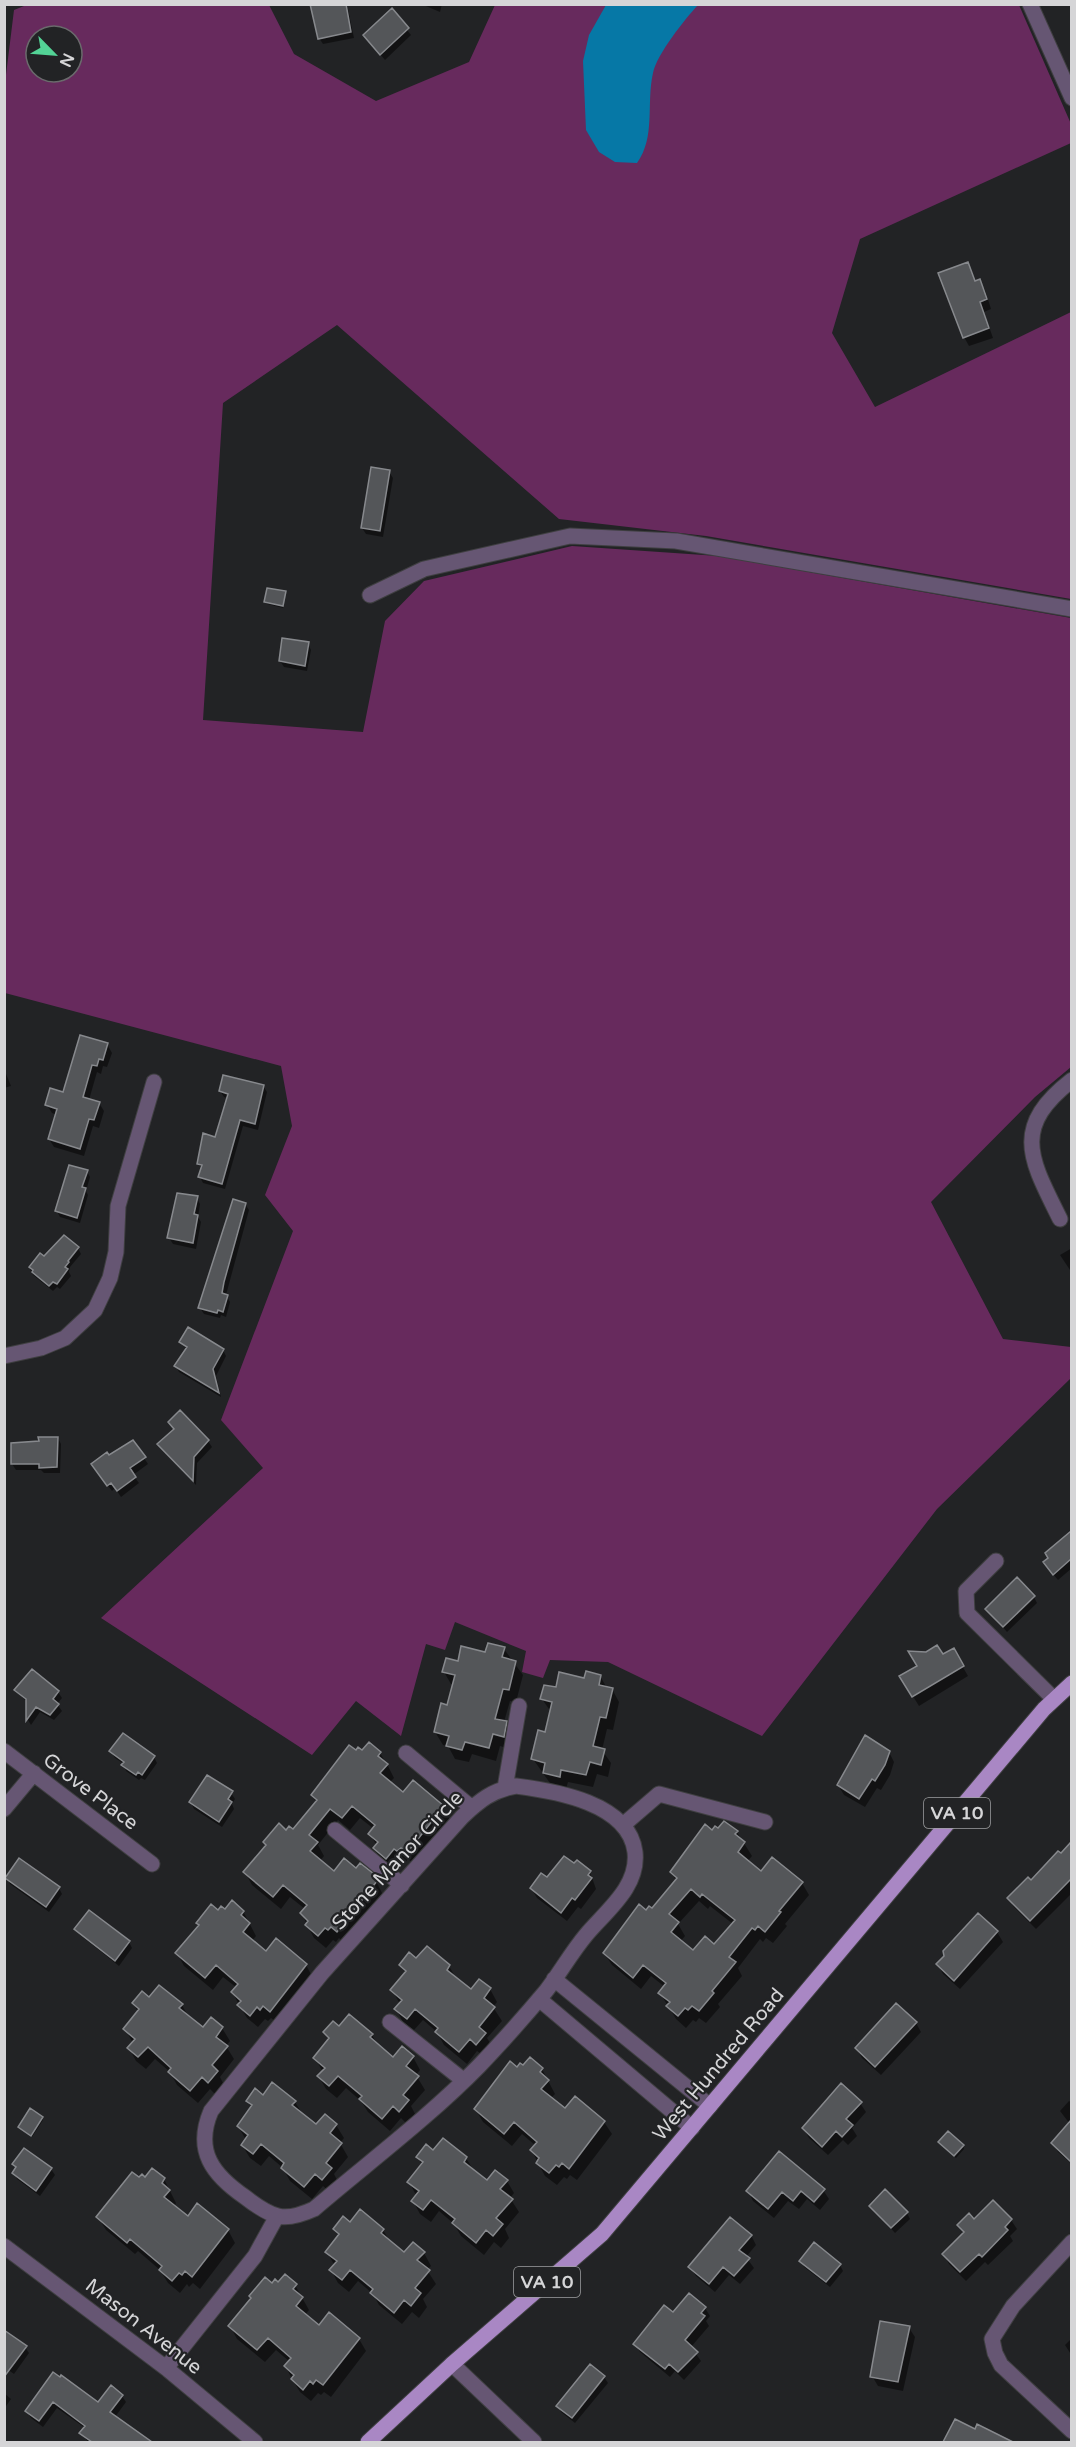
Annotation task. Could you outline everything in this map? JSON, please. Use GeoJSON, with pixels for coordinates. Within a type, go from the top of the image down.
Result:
{"type":"FeatureCollection","features":[{"type":"Feature","properties":{"kind":"main road","name":"West Hundred Road"},"geometry":{"type":"LineString","coordinates":[[368,2442],[452,2364],[602,2234],[1054,1699],[1071,1683]]}},
{"type":"Feature","properties":{"kind":"street"},"geometry":{"type":"LineString","coordinates":[[1030,4],[1071,98]]}},
{"type":"Feature","properties":{"kind":"street"},"geometry":{"type":"LineString","coordinates":[[370,595],[424,569],[570,536],[676,541],[1071,609]]}},
{"type":"Feature","properties":{"kind":"street"},"geometry":{"type":"LineString","coordinates":[[1059,1219],[1034,1166],[1031,1149],[1032,1131],[1038,1114],[1048,1100],[1071,1080]]}},
{"type":"Feature","properties":{"kind":"street"},"geometry":{"type":"LineString","coordinates":[[4,1356],[41,1348],[65,1338],[94,1310],[110,1278],[116,1252],[118,1206],[154,1082]]}},
{"type":"Feature","properties":{"kind":"street"},"geometry":{"type":"LineString","coordinates":[[996,1561],[966,1591],[967,1613],[1054,1699]]}},
{"type":"Feature","properties":{"kind":"street"},"geometry":{"type":"LineString","coordinates":[[505,1788],[519,1706]]}},
{"type":"Feature","properties":{"kind":"street","name":"Grove Place"},"geometry":{"type":"LineString","coordinates":[[4,1751],[152,1864]]}},
{"type":"Feature","properties":{"kind":"street"},"geometry":{"type":"LineString","coordinates":[[406,1753],[472,1808]]}},
{"type":"Feature","properties":{"kind":"street"},"geometry":{"type":"LineString","coordinates":[[4,1809],[34,1773]]}},
{"type":"Feature","properties":{"kind":"street","name":"Stone Manor Circle"},"geometry":{"type":"LineString","coordinates":[[277,2216],[257,2206],[232,2188],[212,2168],[204,2139],[207,2120],[211,2111],[322,1973],[485,1796],[516,1786],[538,1789],[606,1810],[623,1825]]}},
{"type":"Feature","properties":{"kind":"street"},"geometry":{"type":"LineString","coordinates":[[166,2368],[255,2256],[277,2216],[297,2216],[314,2209],[479,2066],[539,1999],[585,1935],[627,1887],[633,1872],[635,1850],[623,1825],[659,1794],[765,1822]]}},
{"type":"Feature","properties":{"kind":"street"},"geometry":{"type":"LineString","coordinates":[[335,1830],[402,1885]]}},
{"type":"Feature","properties":{"kind":"street"},"geometry":{"type":"LineString","coordinates":[[554,1979],[710,2106]]}},
{"type":"Feature","properties":{"kind":"street"},"geometry":{"type":"LineString","coordinates":[[539,1999],[692,2128]]}},
{"type":"Feature","properties":{"kind":"street"},"geometry":{"type":"LineString","coordinates":[[390,2022],[463,2080]]}},
{"type":"Feature","properties":{"kind":"street"},"geometry":{"type":"LineString","coordinates":[[1071,2242],[1012,2306],[992,2340],[995,2354],[1001,2365],[1071,2431]]}},
{"type":"Feature","properties":{"kind":"street","name":"Mason Avenue"},"geometry":{"type":"LineString","coordinates":[[4,2246],[166,2368],[255,2442]]}},
{"type":"Feature","properties":{"kind":"street"},"geometry":{"type":"LineString","coordinates":[[452,2364],[534,2442]]}},
{"type":"Feature","properties":{"kind":"shaded area"},"geometry":{"type":"Polygon","coordinates":[[[29,4],[269,5],[294,54],[376,101],[469,62],[495,5],[1019,5],[1071,124],[1071,143],[860,239],[832,333],[875,407],[1071,312],[1071,599],[706,536],[559,519],[337,325],[223,403],[203,720],[363,732],[385,621],[424,581],[572,546],[718,556],[1071,618],[1071,1067],[1035,1097],[931,1202],[1003,1339],[1071,1347],[1071,1378],[937,1509],[762,1736],[608,1662],[550,1660],[543,1678],[522,1672],[526,1651],[455,1622],[445,1650],[426,1644],[401,1736],[356,1701],[312,1755],[101,1618],[263,1468],[221,1420],[293,1231],[265,1195],[292,1126],[281,1066],[5,993],[4,91],[14,10],[29,4]]]}},
{"type":"Feature","properties":{"kind":"water"},"geometry":{"type":"Polygon","coordinates":[[[606,5],[698,5],[672,37],[656,65],[651,84],[647,142],[637,163],[615,162],[599,152],[586,130],[583,61],[589,35],[606,5]]]}},
{"type":"Feature","properties":{"kind":"building"},"geometry":{"type":"Polygon","coordinates":[[[310,4],[346,4],[351,32],[318,39],[310,4]]]}},
{"type":"Feature","properties":{"kind":"building"},"geometry":{"type":"Polygon","coordinates":[[[392,8],[409,28],[380,55],[363,35],[392,8]]]}},
{"type":"Feature","properties":{"kind":"building"},"geometry":{"type":"Polygon","coordinates":[[[968,262],[975,281],[980,279],[987,299],[980,302],[989,328],[963,338],[938,273],[968,262]]]}},
{"type":"Feature","properties":{"kind":"building"},"geometry":{"type":"Polygon","coordinates":[[[371,467],[390,470],[380,531],[361,528],[371,467]]]}},
{"type":"Feature","properties":{"kind":"building"},"geometry":{"type":"Polygon","coordinates":[[[267,588],[286,591],[283,606],[264,602],[267,588]]]}},
{"type":"Feature","properties":{"kind":"building"},"geometry":{"type":"Polygon","coordinates":[[[282,638],[309,642],[305,666],[279,661],[282,638]]]}},
{"type":"Feature","properties":{"kind":"building"},"geometry":{"type":"Polygon","coordinates":[[[80,1035],[108,1043],[103,1060],[99,1059],[97,1066],[92,1065],[83,1097],[100,1102],[94,1120],[89,1119],[80,1149],[48,1139],[57,1109],[45,1105],[50,1088],[63,1092],[80,1035]]]}},
{"type":"Feature","properties":{"kind":"building"},"geometry":{"type":"Polygon","coordinates":[[[223,1075],[264,1085],[255,1124],[240,1120],[222,1184],[198,1177],[202,1165],[197,1164],[203,1133],[215,1137],[228,1094],[219,1091],[223,1075]]]}},
{"type":"Feature","properties":{"kind":"building"},"geometry":{"type":"Polygon","coordinates":[[[69,1165],[88,1170],[82,1187],[86,1188],[77,1218],[55,1211],[69,1165]]]}},
{"type":"Feature","properties":{"kind":"building"},"geometry":{"type":"Polygon","coordinates":[[[177,1193],[198,1196],[194,1214],[198,1215],[193,1243],[167,1238],[177,1193]]]}},
{"type":"Feature","properties":{"kind":"building"},"geometry":{"type":"Polygon","coordinates":[[[233,1199],[246,1203],[224,1282],[222,1293],[228,1295],[223,1312],[218,1310],[217,1313],[198,1308],[233,1199]]]}},
{"type":"Feature","properties":{"kind":"building"},"geometry":{"type":"Polygon","coordinates":[[[64,1235],[79,1247],[68,1261],[65,1267],[68,1269],[57,1284],[53,1282],[49,1286],[29,1267],[40,1253],[44,1256],[64,1235]]]}},
{"type":"Feature","properties":{"kind":"building"},"geometry":{"type":"Polygon","coordinates":[[[188,1327],[224,1349],[213,1369],[219,1393],[174,1366],[187,1347],[179,1342],[188,1327]]]}},
{"type":"Feature","properties":{"kind":"building"},"geometry":{"type":"Polygon","coordinates":[[[180,1410],[209,1440],[194,1457],[193,1481],[157,1444],[174,1429],[168,1422],[180,1410]]]}},
{"type":"Feature","properties":{"kind":"building"},"geometry":{"type":"Polygon","coordinates":[[[38,1437],[58,1437],[57,1467],[39,1468],[39,1464],[11,1464],[11,1443],[39,1441],[38,1437]]]}},
{"type":"Feature","properties":{"kind":"building"},"geometry":{"type":"Polygon","coordinates":[[[133,1440],[146,1457],[130,1468],[136,1477],[117,1491],[111,1483],[107,1486],[91,1464],[107,1452],[109,1455],[133,1440]]]}},
{"type":"Feature","properties":{"kind":"building"},"geometry":{"type":"Polygon","coordinates":[[[1071,1531],[1071,1559],[1053,1575],[1043,1562],[1048,1558],[1045,1553],[1071,1531]]]}},
{"type":"Feature","properties":{"kind":"building"},"geometry":{"type":"Polygon","coordinates":[[[1017,1577],[1035,1596],[1003,1627],[985,1609],[1017,1577]]]}},
{"type":"Feature","properties":{"kind":"building"},"geometry":{"type":"Polygon","coordinates":[[[488,1643],[505,1647],[502,1657],[516,1661],[509,1690],[503,1689],[495,1719],[507,1721],[504,1737],[493,1734],[489,1748],[465,1742],[462,1750],[446,1746],[449,1736],[434,1732],[441,1703],[447,1705],[455,1675],[442,1672],[446,1658],[458,1661],[461,1646],[485,1652],[488,1643]]]}},
{"type":"Feature","properties":{"kind":"building"},"geometry":{"type":"Polygon","coordinates":[[[937,1645],[943,1654],[954,1648],[964,1666],[912,1697],[899,1676],[917,1666],[908,1651],[926,1652],[937,1645]]]}},
{"type":"Feature","properties":{"kind":"building"},"geometry":{"type":"Polygon","coordinates":[[[32,1669],[59,1691],[53,1699],[59,1704],[50,1715],[36,1707],[26,1721],[26,1699],[14,1690],[32,1669]]]}},
{"type":"Feature","properties":{"kind":"building"},"geometry":{"type":"Polygon","coordinates":[[[586,1671],[601,1675],[599,1685],[613,1688],[606,1718],[600,1717],[593,1746],[605,1749],[601,1765],[590,1762],[586,1775],[561,1770],[560,1777],[543,1773],[545,1763],[531,1759],[538,1730],[545,1732],[552,1702],[540,1699],[544,1685],[556,1687],[559,1672],[584,1678],[586,1671]]]}},
{"type":"Feature","properties":{"kind":"building"},"geometry":{"type":"Polygon","coordinates":[[[123,1733],[155,1756],[142,1775],[138,1772],[136,1775],[121,1765],[124,1762],[109,1751],[123,1733]]]}},
{"type":"Feature","properties":{"kind":"building"},"geometry":{"type":"Polygon","coordinates":[[[865,1735],[890,1751],[875,1781],[872,1779],[859,1799],[837,1785],[865,1735]]]}},
{"type":"Feature","properties":{"kind":"building"},"geometry":{"type":"Polygon","coordinates":[[[369,1742],[381,1752],[378,1756],[388,1764],[380,1773],[403,1792],[413,1780],[444,1806],[407,1853],[401,1848],[397,1851],[394,1849],[386,1859],[373,1848],[378,1842],[368,1834],[375,1825],[352,1806],[342,1818],[330,1809],[309,1835],[318,1842],[310,1851],[334,1871],[344,1858],[356,1868],[360,1863],[374,1874],[372,1877],[377,1881],[337,1932],[331,1927],[328,1930],[325,1928],[318,1936],[305,1925],[308,1921],[300,1913],[307,1905],[283,1885],[273,1897],[243,1872],[266,1845],[263,1842],[279,1823],[286,1830],[289,1826],[293,1829],[317,1800],[311,1795],[349,1745],[356,1750],[358,1747],[362,1750],[369,1742]]]}},
{"type":"Feature","properties":{"kind":"building"},"geometry":{"type":"Polygon","coordinates":[[[207,1775],[233,1791],[228,1799],[232,1802],[219,1822],[189,1802],[207,1775]]]}},
{"type":"Feature","properties":{"kind":"building"},"geometry":{"type":"Polygon","coordinates":[[[724,1821],[738,1831],[735,1834],[745,1842],[738,1852],[761,1871],[772,1857],[803,1882],[765,1932],[758,1926],[755,1930],[752,1928],[729,1957],[736,1962],[699,2011],[692,2006],[688,2010],[685,2008],[678,2016],[666,2006],[670,2002],[658,1993],[666,1983],[643,1965],[633,1978],[603,1953],[639,1904],[646,1910],[649,1906],[652,1908],[677,1878],[670,1872],[705,1824],[712,1830],[715,1826],[718,1828],[724,1821]],[[691,1889],[669,1914],[679,1922],[671,1932],[693,1950],[705,1936],[714,1944],[735,1920],[702,1894],[700,1897],[691,1889]]]}},
{"type":"Feature","properties":{"kind":"building"},"geometry":{"type":"Polygon","coordinates":[[[1071,1842],[1071,1879],[1030,1921],[1007,1898],[1028,1877],[1031,1880],[1058,1851],[1061,1853],[1071,1842]]]}},
{"type":"Feature","properties":{"kind":"building"},"geometry":{"type":"Polygon","coordinates":[[[564,1856],[574,1863],[577,1860],[591,1871],[588,1875],[592,1878],[575,1900],[572,1898],[561,1913],[530,1888],[541,1873],[547,1877],[564,1856]]]}},
{"type":"Feature","properties":{"kind":"building"},"geometry":{"type":"Polygon","coordinates":[[[19,1858],[60,1887],[46,1907],[5,1878],[19,1858]]]}},
{"type":"Feature","properties":{"kind":"building"},"geometry":{"type":"Polygon","coordinates":[[[232,1900],[244,1911],[241,1915],[250,1923],[243,1932],[266,1951],[276,1938],[307,1964],[270,2012],[263,2006],[260,2010],[257,2007],[250,2016],[237,2005],[241,2001],[231,1992],[238,1984],[216,1965],[205,1978],[175,1953],[199,1925],[196,1923],[211,1904],[218,1910],[221,1906],[225,1909],[232,1900]]]}},
{"type":"Feature","properties":{"kind":"building"},"geometry":{"type":"Polygon","coordinates":[[[89,1910],[130,1941],[115,1961],[74,1929],[89,1910]]]}},
{"type":"Feature","properties":{"kind":"building"},"geometry":{"type":"Polygon","coordinates":[[[978,1913],[998,1931],[954,1981],[936,1964],[944,1956],[943,1951],[978,1913]]]}},
{"type":"Feature","properties":{"kind":"building"},"geometry":{"type":"Polygon","coordinates":[[[427,1946],[450,1965],[447,1970],[471,1989],[479,1979],[491,1988],[484,1998],[495,2007],[479,2027],[486,2033],[476,2045],[470,2039],[459,2052],[435,2032],[438,2028],[415,2009],[407,2019],[394,2009],[402,2000],[390,1990],[406,1971],[399,1965],[409,1952],[416,1958],[427,1946]]]}},
{"type":"Feature","properties":{"kind":"building"},"geometry":{"type":"Polygon","coordinates":[[[159,1985],[183,2004],[179,2008],[203,2027],[211,2017],[223,2027],[216,2037],[228,2046],[212,2065],[218,2071],[208,2083],[202,2077],[190,2091],[168,2072],[171,2068],[148,2047],[138,2057],[127,2048],[135,2039],[123,2029],[139,2009],[132,2003],[142,1991],[149,1997],[159,1985]]]}},
{"type":"Feature","properties":{"kind":"building"},"geometry":{"type":"Polygon","coordinates":[[[896,2003],[917,2022],[875,2067],[855,2048],[896,2003]]]}},
{"type":"Feature","properties":{"kind":"building"},"geometry":{"type":"Polygon","coordinates":[[[349,2014],[373,2034],[370,2037],[393,2057],[402,2046],[414,2056],[406,2066],[419,2076],[403,2095],[409,2100],[399,2112],[393,2106],[382,2119],[359,2099],[362,2096],[338,2076],[329,2086],[317,2076],[325,2068],[313,2058],[329,2038],[323,2032],[333,2021],[339,2026],[349,2014]]]}},
{"type":"Feature","properties":{"kind":"building"},"geometry":{"type":"Polygon","coordinates":[[[530,2057],[543,2068],[540,2072],[549,2080],[541,2089],[565,2108],[575,2096],[605,2121],[569,2169],[562,2163],[559,2167],[556,2165],[549,2173],[536,2163],[539,2158],[530,2150],[537,2142],[514,2122],[504,2134],[474,2109],[510,2061],[517,2067],[520,2063],[523,2065],[530,2057]]]}},
{"type":"Feature","properties":{"kind":"building"},"geometry":{"type":"Polygon","coordinates":[[[272,2082],[296,2101],[292,2105],[316,2124],[325,2114],[337,2124],[330,2133],[342,2143],[326,2163],[332,2168],[322,2180],[315,2174],[304,2187],[281,2168],[284,2163],[261,2144],[253,2154],[241,2145],[248,2135],[237,2126],[252,2105],[246,2101],[255,2088],[263,2095],[272,2082]]]}},
{"type":"Feature","properties":{"kind":"building"},"geometry":{"type":"Polygon","coordinates":[[[841,2083],[862,2102],[846,2119],[853,2125],[842,2137],[836,2131],[822,2147],[802,2128],[841,2083]]]}},
{"type":"Feature","properties":{"kind":"building"},"geometry":{"type":"Polygon","coordinates":[[[30,2108],[43,2117],[31,2136],[18,2127],[30,2108]]]}},
{"type":"Feature","properties":{"kind":"building"},"geometry":{"type":"Polygon","coordinates":[[[1071,2120],[1071,2162],[1051,2143],[1071,2120]]]}},
{"type":"Feature","properties":{"kind":"building"},"geometry":{"type":"Polygon","coordinates":[[[948,2131],[964,2145],[954,2156],[938,2142],[948,2131]]]}},
{"type":"Feature","properties":{"kind":"building"},"geometry":{"type":"Polygon","coordinates":[[[443,2138],[467,2157],[464,2162],[487,2180],[495,2170],[508,2180],[500,2189],[513,2199],[496,2218],[503,2224],[493,2236],[486,2230],[476,2243],[452,2223],[455,2219],[431,2200],[423,2210],[411,2201],[419,2191],[407,2182],[423,2162],[416,2157],[426,2144],[433,2150],[443,2138]]]}},
{"type":"Feature","properties":{"kind":"building"},"geometry":{"type":"Polygon","coordinates":[[[24,2148],[52,2168],[36,2191],[12,2173],[16,2167],[12,2164],[24,2148]]]}},
{"type":"Feature","properties":{"kind":"building"},"geometry":{"type":"Polygon","coordinates":[[[779,2151],[825,2189],[814,2202],[801,2191],[793,2201],[782,2192],[768,2209],[746,2191],[779,2151]]]}},
{"type":"Feature","properties":{"kind":"building"},"geometry":{"type":"Polygon","coordinates":[[[152,2168],[165,2178],[162,2183],[170,2190],[164,2197],[188,2216],[197,2203],[229,2229],[192,2277],[185,2271],[182,2275],[179,2273],[172,2281],[159,2270],[162,2266],[130,2239],[127,2243],[96,2217],[132,2172],[139,2177],[142,2174],[145,2177],[152,2168]]]}},
{"type":"Feature","properties":{"kind":"building"},"geometry":{"type":"Polygon","coordinates":[[[885,2189],[908,2212],[891,2228],[869,2206],[885,2189]]]}},
{"type":"Feature","properties":{"kind":"building"},"geometry":{"type":"Polygon","coordinates":[[[993,2200],[1012,2219],[1005,2227],[1008,2230],[982,2257],[979,2254],[960,2272],[942,2254],[964,2232],[957,2225],[969,2213],[974,2219],[993,2200]]]}},
{"type":"Feature","properties":{"kind":"building"},"geometry":{"type":"Polygon","coordinates":[[[360,2209],[384,2229],[381,2233],[404,2252],[413,2242],[425,2252],[417,2260],[430,2270],[415,2288],[421,2293],[411,2306],[404,2300],[394,2313],[370,2293],[373,2289],[350,2270],[342,2280],[329,2270],[337,2261],[325,2252],[339,2234],[333,2229],[343,2216],[350,2222],[360,2209]]]}},
{"type":"Feature","properties":{"kind":"building"},"geometry":{"type":"Polygon","coordinates":[[[730,2217],[752,2235],[739,2250],[750,2258],[734,2276],[723,2267],[709,2284],[688,2267],[730,2217]]]}},
{"type":"Feature","properties":{"kind":"building"},"geometry":{"type":"Polygon","coordinates":[[[814,2242],[841,2264],[826,2282],[799,2261],[814,2242]]]}},
{"type":"Feature","properties":{"kind":"building"},"geometry":{"type":"Polygon","coordinates":[[[285,2274],[297,2284],[293,2289],[303,2297],[296,2306],[319,2325],[329,2312],[360,2338],[323,2385],[316,2380],[313,2384],[310,2381],[303,2390],[291,2379],[294,2375],[284,2366],[291,2358],[268,2338],[257,2350],[228,2326],[265,2277],[272,2283],[275,2279],[278,2282],[285,2274]]]}},
{"type":"Feature","properties":{"kind":"building"},"geometry":{"type":"Polygon","coordinates":[[[689,2293],[706,2307],[701,2313],[705,2316],[685,2340],[698,2352],[678,2372],[669,2364],[665,2369],[633,2344],[664,2305],[673,2312],[689,2293]]]}},
{"type":"Feature","properties":{"kind":"building"},"geometry":{"type":"Polygon","coordinates":[[[880,2321],[910,2326],[898,2382],[870,2377],[880,2321]]]}},
{"type":"Feature","properties":{"kind":"building"},"geometry":{"type":"Polygon","coordinates":[[[4,2330],[27,2346],[4,2377],[4,2330]]]}},
{"type":"Feature","properties":{"kind":"building"},"geometry":{"type":"Polygon","coordinates":[[[590,2364],[605,2376],[572,2418],[556,2406],[590,2364]]]}},
{"type":"Feature","properties":{"kind":"building"},"geometry":{"type":"Polygon","coordinates":[[[53,2372],[60,2377],[61,2375],[98,2402],[111,2385],[123,2395],[110,2412],[152,2442],[92,2442],[79,2433],[85,2426],[53,2402],[39,2421],[25,2411],[53,2372]]]}},
{"type":"Feature","properties":{"kind":"building"},"geometry":{"type":"Polygon","coordinates":[[[955,2419],[975,2429],[977,2424],[1013,2442],[943,2442],[955,2419]]]}}]}
